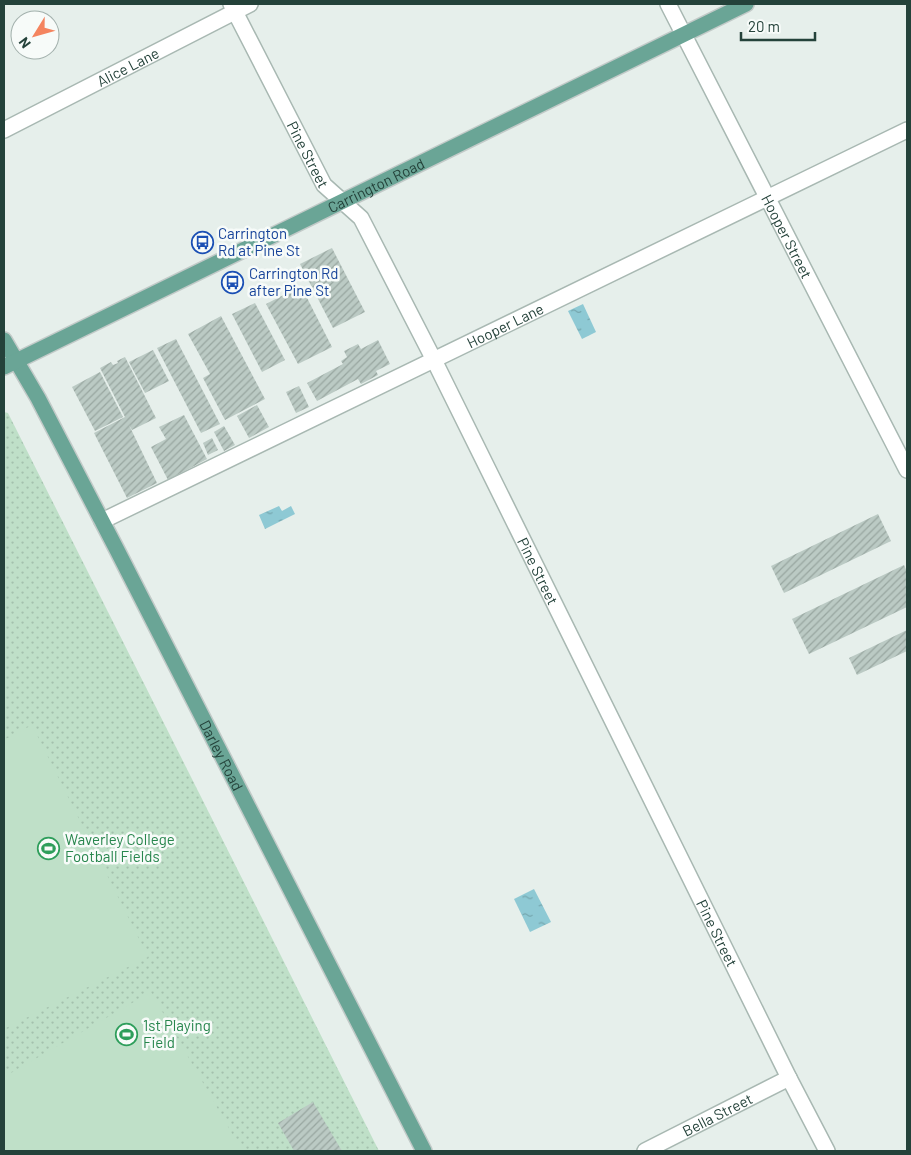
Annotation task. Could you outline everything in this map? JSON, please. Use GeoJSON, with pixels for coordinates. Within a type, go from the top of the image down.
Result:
{"type":"FeatureCollection","features":[{"type":"Feature","properties":{"kind":"main road","name":"Carrington Road"},"geometry":{"type":"LineString","coordinates":[[10,364],[746,4]]}},
{"type":"Feature","properties":{"kind":"main road","name":"Darley Road"},"geometry":{"type":"LineString","coordinates":[[4,340],[10,364],[38,398],[424,1151]]}},
{"type":"Feature","properties":{"kind":"street","name":"Alice Lane"},"geometry":{"type":"LineString","coordinates":[[4,130],[233,8],[250,4]]}},
{"type":"Feature","properties":{"kind":"street","name":"Hooper Street"},"geometry":{"type":"LineString","coordinates":[[668,4],[907,470]]}},
{"type":"Feature","properties":{"kind":"street","name":"Pine Street"},"geometry":{"type":"LineString","coordinates":[[233,8],[324,185],[361,218],[434,360],[789,1078],[827,1151]]}},
{"type":"Feature","properties":{"kind":"street","name":"Hooper Lane"},"geometry":{"type":"LineString","coordinates":[[102,522],[907,130]]}},
{"type":"Feature","properties":{"kind":"street","name":"Bella Street"},"geometry":{"type":"LineString","coordinates":[[645,1151],[789,1078]]}},
{"type":"Feature","properties":{"kind":"green space"},"geometry":{"type":"Polygon","coordinates":[[[4,412],[8,413],[379,1151],[4,1151],[4,412]]]}},
{"type":"Feature","properties":{"kind":"green space","name":"Waverley College Football Fields"},"geometry":{"type":"Polygon","coordinates":[[[32,725],[148,957],[4,1029],[4,740],[32,725]]]}},
{"type":"Feature","properties":{"kind":"green space","name":"1st Playing Field"},"geometry":{"type":"Polygon","coordinates":[[[151,992],[242,1151],[4,1151],[4,1077],[151,992]]]}},
{"type":"Feature","properties":{"kind":"water"},"geometry":{"type":"Polygon","coordinates":[[[583,304],[596,332],[582,339],[568,311],[583,304]]]}},
{"type":"Feature","properties":{"kind":"water"},"geometry":{"type":"Polygon","coordinates":[[[279,506],[282,511],[291,506],[295,514],[265,529],[259,515],[279,506]]]}},
{"type":"Feature","properties":{"kind":"water"},"geometry":{"type":"Polygon","coordinates":[[[534,889],[551,922],[530,932],[514,899],[534,889]]]}},
{"type":"Feature","properties":{"kind":"building"},"geometry":{"type":"Polygon","coordinates":[[[332,248],[365,312],[333,328],[300,264],[332,248]]]}},
{"type":"Feature","properties":{"kind":"building"},"geometry":{"type":"Polygon","coordinates":[[[301,286],[332,347],[298,364],[266,304],[301,286]]]}},
{"type":"Feature","properties":{"kind":"building"},"geometry":{"type":"Polygon","coordinates":[[[255,303],[285,360],[262,372],[232,314],[255,303]]]}},
{"type":"Feature","properties":{"kind":"building"},"geometry":{"type":"Polygon","coordinates":[[[221,316],[265,399],[225,420],[203,378],[210,374],[188,334],[221,316]]]}},
{"type":"Feature","properties":{"kind":"building"},"geometry":{"type":"Polygon","coordinates":[[[176,339],[220,424],[201,433],[157,348],[176,339]]]}},
{"type":"Feature","properties":{"kind":"building"},"geometry":{"type":"Polygon","coordinates":[[[378,340],[390,364],[376,371],[378,375],[361,384],[358,379],[317,401],[307,383],[343,364],[341,361],[347,357],[344,351],[358,344],[361,349],[378,340]]]}},
{"type":"Feature","properties":{"kind":"building"},"geometry":{"type":"Polygon","coordinates":[[[153,350],[169,381],[145,393],[129,362],[153,350]]]}},
{"type":"Feature","properties":{"kind":"building"},"geometry":{"type":"Polygon","coordinates":[[[125,357],[156,418],[132,430],[129,425],[157,483],[127,498],[94,433],[125,417],[100,368],[111,362],[113,365],[118,363],[117,361],[125,357]]]}},
{"type":"Feature","properties":{"kind":"building"},"geometry":{"type":"Polygon","coordinates":[[[100,372],[123,417],[95,431],[72,387],[100,372]]]}},
{"type":"Feature","properties":{"kind":"building"},"geometry":{"type":"Polygon","coordinates":[[[299,386],[309,407],[296,413],[286,392],[299,386]]]}},
{"type":"Feature","properties":{"kind":"building"},"geometry":{"type":"Polygon","coordinates":[[[257,405],[269,427],[249,438],[237,416],[257,405]]]}},
{"type":"Feature","properties":{"kind":"building"},"geometry":{"type":"Polygon","coordinates":[[[184,415],[207,459],[168,480],[151,447],[166,439],[159,427],[184,415]]]}},
{"type":"Feature","properties":{"kind":"building"},"geometry":{"type":"Polygon","coordinates":[[[224,426],[235,445],[224,451],[214,432],[224,426]]]}},
{"type":"Feature","properties":{"kind":"building"},"geometry":{"type":"Polygon","coordinates":[[[212,438],[218,450],[208,455],[203,443],[212,438]]]}},
{"type":"Feature","properties":{"kind":"building"},"geometry":{"type":"Polygon","coordinates":[[[878,514],[891,541],[784,593],[771,566],[878,514]]]}},
{"type":"Feature","properties":{"kind":"building"},"geometry":{"type":"Polygon","coordinates":[[[904,565],[907,572],[907,607],[809,654],[792,619],[904,565]]]}},
{"type":"Feature","properties":{"kind":"building"},"geometry":{"type":"Polygon","coordinates":[[[907,630],[907,651],[857,675],[849,658],[907,630]]]}},
{"type":"Feature","properties":{"kind":"building"},"geometry":{"type":"Polygon","coordinates":[[[313,1102],[342,1151],[294,1151],[278,1123],[313,1102]]]}},
{"type":"Feature","properties":{"kind":"place","name":"Carrington Rd at Pine St"},"geometry":{"type":"Point","coordinates":[202,242]}},
{"type":"Feature","properties":{"kind":"place","name":"Carrington Rd after Pine St"},"geometry":{"type":"Point","coordinates":[233,282]}},
{"type":"Feature","properties":{"kind":"place","name":"Waverley College Football Fields"},"geometry":{"type":"Point","coordinates":[49,848]}},
{"type":"Feature","properties":{"kind":"place","name":"1st Playing Field"},"geometry":{"type":"Point","coordinates":[127,1034]}}]}
